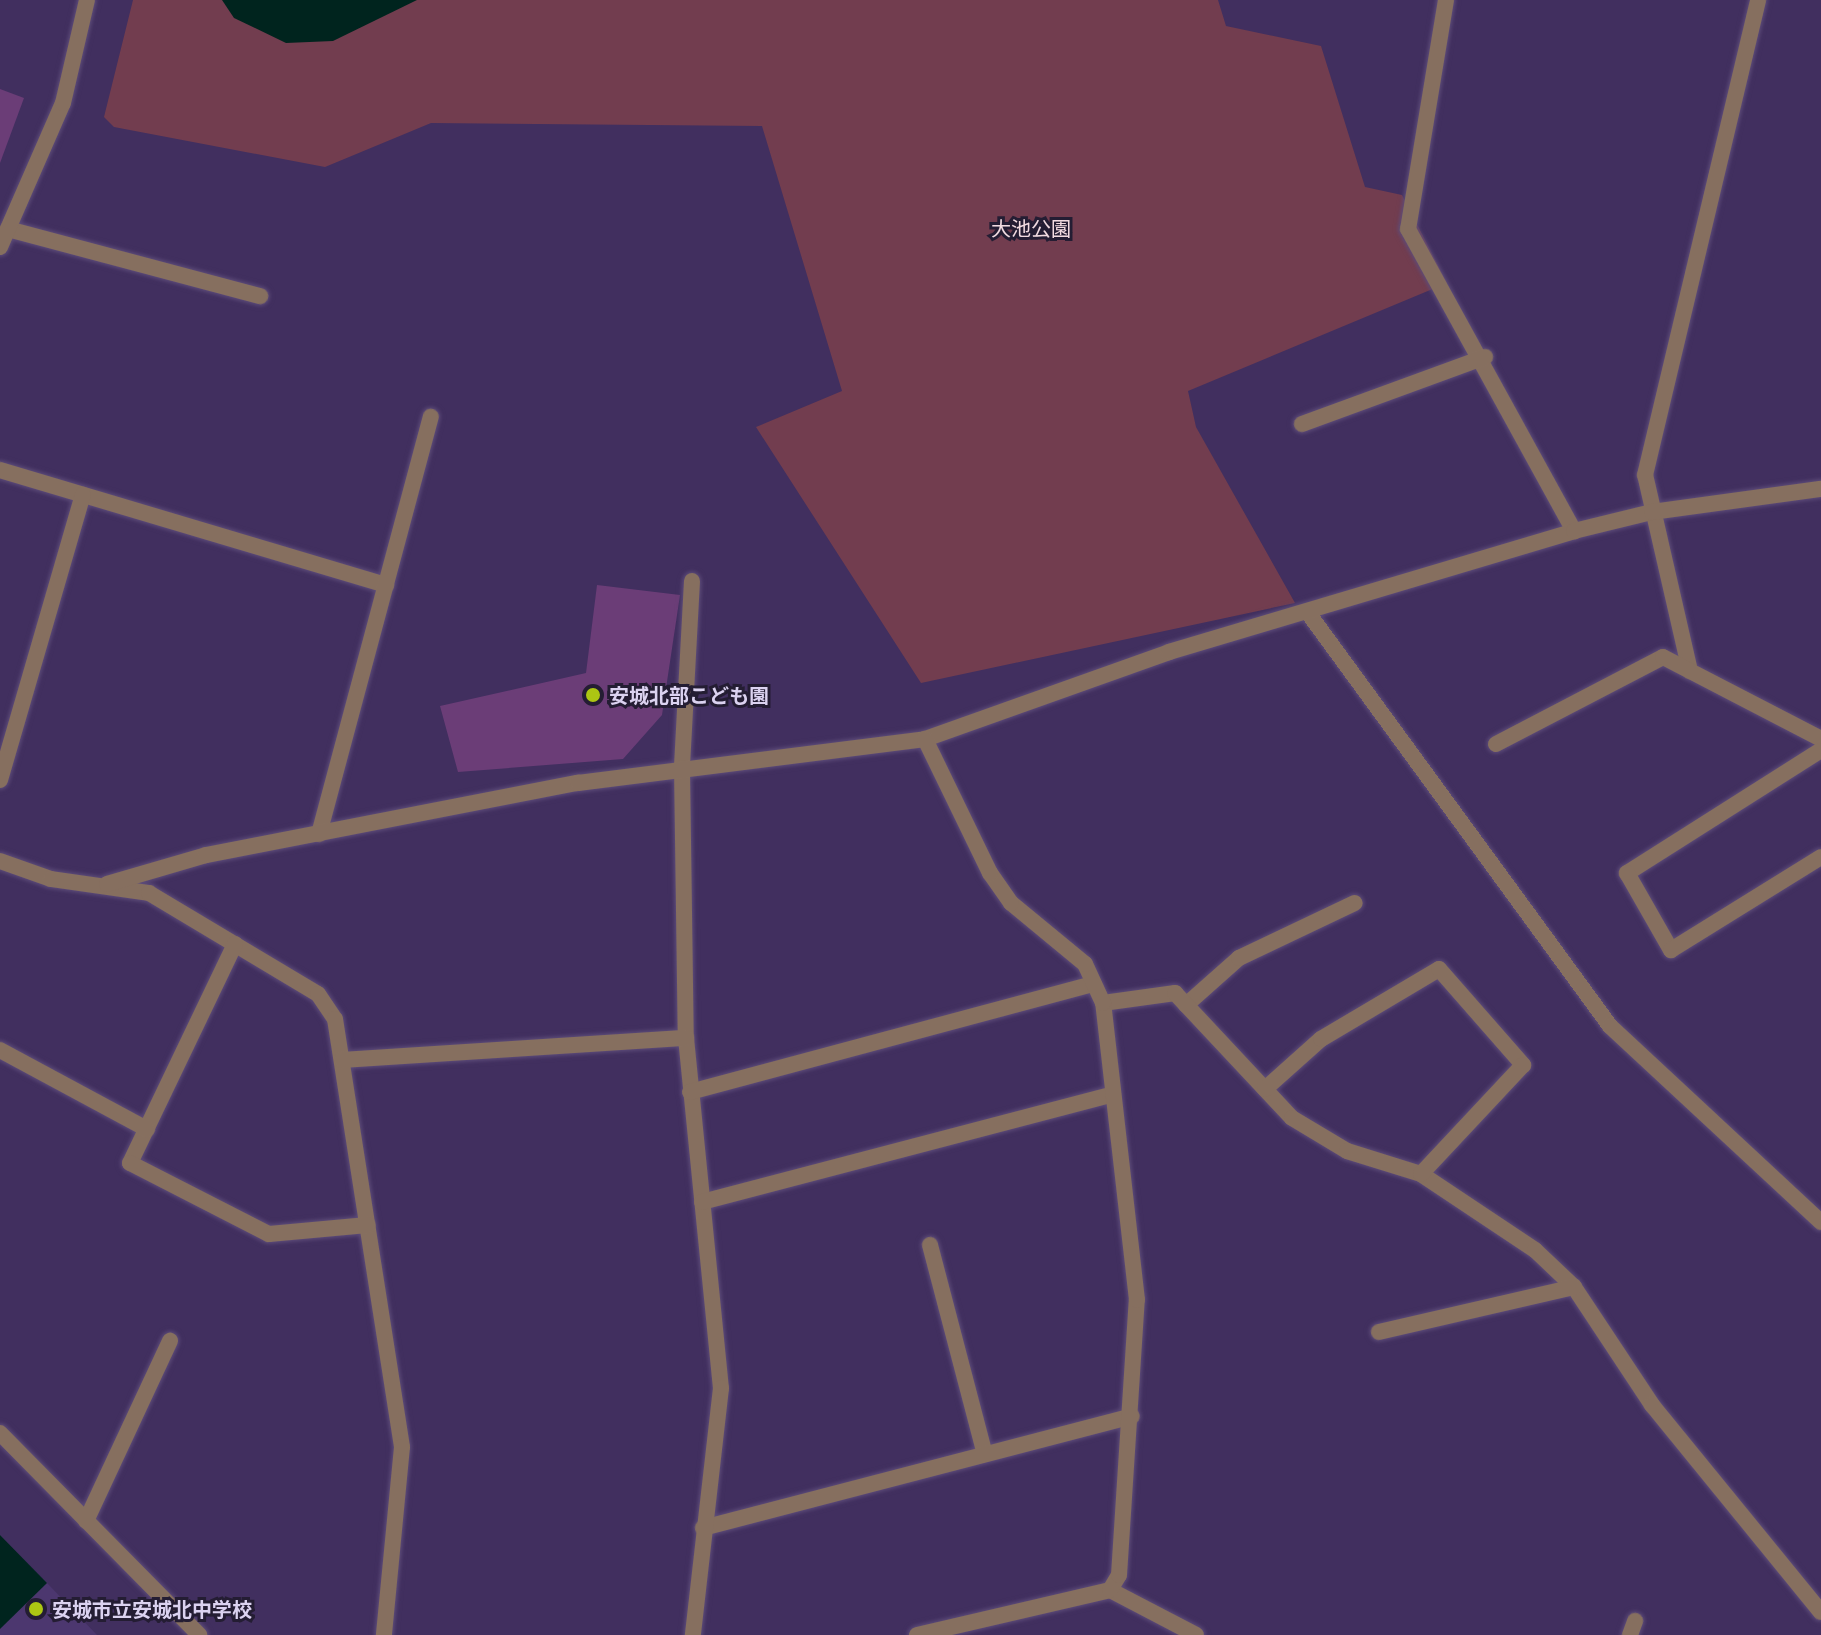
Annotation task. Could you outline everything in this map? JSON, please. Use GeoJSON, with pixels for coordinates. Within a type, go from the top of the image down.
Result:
{"type":"FeatureCollection","features":[{"type":"Feature","properties":{"kind":"street"},"geometry":{"type":"LineString","coordinates":[[0,247],[63,103],[87,0]]}},
{"type":"Feature","properties":{"kind":"street"},"geometry":{"type":"LineString","coordinates":[[1446,0],[1408,229],[1485,357],[1574,531]]}},
{"type":"Feature","properties":{"kind":"street"},"geometry":{"type":"LineString","coordinates":[[1690,671],[1645,475],[1758,0]]}},
{"type":"Feature","properties":{"kind":"street"},"geometry":{"type":"LineString","coordinates":[[8,229],[260,296]]}},
{"type":"Feature","properties":{"kind":"street"},"geometry":{"type":"LineString","coordinates":[[1302,424],[1485,357]]}},
{"type":"Feature","properties":{"kind":"street"},"geometry":{"type":"LineString","coordinates":[[319,834],[431,417]]}},
{"type":"Feature","properties":{"kind":"street"},"geometry":{"type":"LineString","coordinates":[[0,470],[386,585]]}},
{"type":"Feature","properties":{"kind":"street"},"geometry":{"type":"LineString","coordinates":[[107,884],[206,855],[682,768],[925,739],[1169,652],[1309,614],[1574,531],[1652,512],[1821,489]]}},
{"type":"Feature","properties":{"kind":"street"},"geometry":{"type":"LineString","coordinates":[[0,780],[83,495]]}},
{"type":"Feature","properties":{"kind":"street"},"geometry":{"type":"LineString","coordinates":[[692,581],[682,768],[686,1038],[721,1388],[693,1635]]}},
{"type":"Feature","properties":{"kind":"street"},"geometry":{"type":"LineString","coordinates":[[1309,614],[1593,1005],[1821,1222]]}},
{"type":"Feature","properties":{"kind":"street"},"geometry":{"type":"LineString","coordinates":[[1496,744],[1663,657],[1821,739]]}},
{"type":"Feature","properties":{"kind":"street"},"geometry":{"type":"LineString","coordinates":[[925,739],[990,873],[1011,903],[1085,964],[1103,1003],[1110,1095],[1137,1300],[1132,1416],[1119,1575],[1110,1590]]}},
{"type":"Feature","properties":{"kind":"street"},"geometry":{"type":"LineString","coordinates":[[1821,750],[1627,873],[1671,950],[1821,857]]}},
{"type":"Feature","properties":{"kind":"street"},"geometry":{"type":"LineString","coordinates":[[0,861],[51,879],[107,884],[149,893],[318,994],[335,1019],[402,1447],[384,1635]]}},
{"type":"Feature","properties":{"kind":"street"},"geometry":{"type":"LineString","coordinates":[[1186,1005],[1239,958],[1355,903]]}},
{"type":"Feature","properties":{"kind":"street"},"geometry":{"type":"LineString","coordinates":[[235,944],[130,1163],[269,1234],[368,1225]]}},
{"type":"Feature","properties":{"kind":"street"},"geometry":{"type":"LineString","coordinates":[[1265,1089],[1321,1039],[1439,969],[1523,1065],[1421,1174]]}},
{"type":"Feature","properties":{"kind":"street"},"geometry":{"type":"LineString","coordinates":[[690,1092],[1094,984]]}},
{"type":"Feature","properties":{"kind":"street"},"geometry":{"type":"LineString","coordinates":[[1103,1003],[1175,993],[1292,1118],[1347,1151],[1421,1174],[1488,1213],[1574,1287],[1652,1405],[1821,1612]]}},
{"type":"Feature","properties":{"kind":"street"},"geometry":{"type":"LineString","coordinates":[[342,1060],[686,1038]]}},
{"type":"Feature","properties":{"kind":"street"},"geometry":{"type":"LineString","coordinates":[[0,1050],[147,1129]]}},
{"type":"Feature","properties":{"kind":"street"},"geometry":{"type":"LineString","coordinates":[[702,1202],[1110,1095]]}},
{"type":"Feature","properties":{"kind":"street"},"geometry":{"type":"LineString","coordinates":[[930,1245],[985,1454]]}},
{"type":"Feature","properties":{"kind":"street"},"geometry":{"type":"LineString","coordinates":[[1379,1332],[1574,1287]]}},
{"type":"Feature","properties":{"kind":"street"},"geometry":{"type":"LineString","coordinates":[[86,1521],[170,1341]]}},
{"type":"Feature","properties":{"kind":"street"},"geometry":{"type":"LineString","coordinates":[[703,1528],[1132,1416]]}},
{"type":"Feature","properties":{"kind":"street"},"geometry":{"type":"LineString","coordinates":[[0,1433],[199,1635]]}},
{"type":"Feature","properties":{"kind":"street"},"geometry":{"type":"LineString","coordinates":[[917,1635],[1110,1590],[1196,1635]]}},
{"type":"Feature","properties":{"kind":"shaded area"},"geometry":{"type":"Polygon","coordinates":[[[222,0],[417,0],[333,41],[286,43],[234,18],[222,0]]]}},
{"type":"Feature","properties":{"kind":"shaded area","name":"安城市立安城北中学校"},"geometry":{"type":"Polygon","coordinates":[[[0,1535],[47,1583],[97,1635],[0,1635],[0,1535]]]}},
{"type":"Feature","properties":{"kind":"shaded area"},"geometry":{"type":"Polygon","coordinates":[[[0,1535],[47,1583],[0,1629],[0,1535]]]}},
{"type":"Feature","properties":{"kind":"green space","name":"大池公園"},"geometry":{"type":"Polygon","coordinates":[[[133,0],[1218,0],[1226,26],[1321,46],[1365,187],[1402,195],[1447,283],[1188,391],[1196,427],[1295,603],[921,683],[756,427],[842,391],[762,126],[431,123],[325,167],[114,127],[104,117],[133,0]]]}},
{"type":"Feature","properties":{"kind":"building"},"geometry":{"type":"Polygon","coordinates":[[[0,89],[24,98],[0,163],[0,89]]]}},
{"type":"Feature","properties":{"kind":"building","name":"安城北部こども園"},"geometry":{"type":"Polygon","coordinates":[[[597,585],[680,595],[662,715],[623,759],[458,772],[440,706],[586,673],[597,585]]]}},
{"type":"Feature","properties":{"kind":"place","name":"安城北部こども園"},"geometry":{"type":"Point","coordinates":[593,695]}},
{"type":"Feature","properties":{"kind":"place","name":"安城市立安城北中学校"},"geometry":{"type":"Point","coordinates":[36,1609]}}]}
